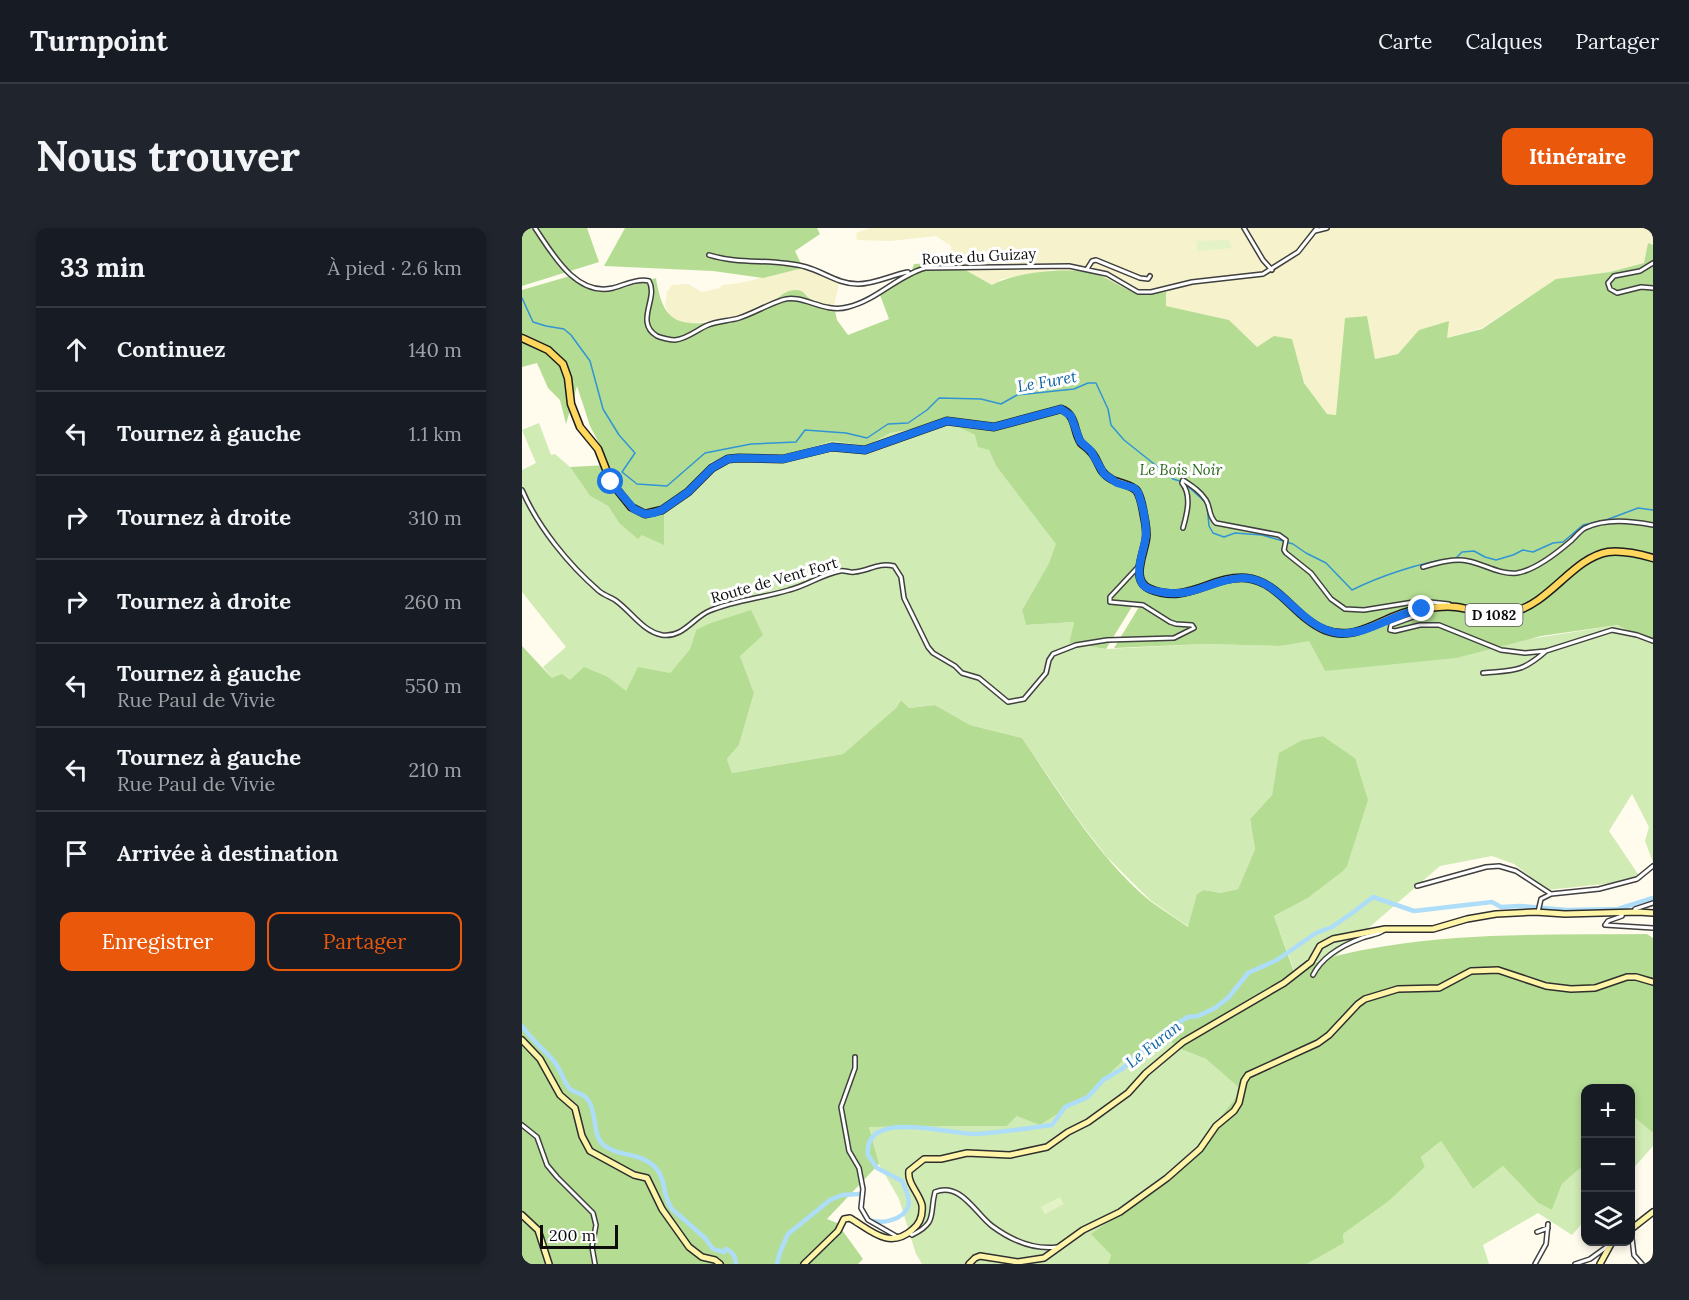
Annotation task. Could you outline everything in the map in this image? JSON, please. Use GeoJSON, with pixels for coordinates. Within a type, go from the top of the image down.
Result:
{"type":"FeatureCollection","features":[{"type":"Feature","properties":{"kind":"main road","name":"D 1082"},"geometry":{"type":"LineString","coordinates":[[522,338],[548,351],[563,364],[568,378],[571,404],[578,422],[598,449],[611,482],[626,501],[638,511],[648,514],[662,510],[688,492],[712,468],[728,459],[783,459],[832,447],[865,450],[947,421],[994,427],[1061,409],[1071,416],[1080,441],[1091,451],[1104,474],[1117,483],[1134,488],[1138,492],[1146,533],[1139,574],[1142,582],[1149,589],[1176,594],[1189,593],[1235,578],[1254,579],[1272,589],[1314,624],[1338,633],[1363,631],[1396,615],[1415,610],[1453,607],[1492,615],[1514,612],[1535,602],[1582,564],[1602,554],[1621,551],[1653,558]]}},
{"type":"Feature","properties":{"kind":"street","name":"Route du Guizay"},"geometry":{"type":"LineString","coordinates":[[535,228],[557,262],[573,277],[588,285],[608,289],[639,280],[649,281],[652,288],[646,314],[648,324],[657,335],[674,340],[713,323],[736,319],[783,300],[800,300],[830,309],[846,308],[876,294],[909,272],[935,267],[1056,265],[1107,274],[1132,289],[1143,292],[1158,291],[1192,282],[1258,275],[1272,270],[1298,252],[1316,229]]}},
{"type":"Feature","properties":{"kind":"street"},"geometry":{"type":"LineString","coordinates":[[1244,228],[1263,260],[1272,270]]}},
{"type":"Feature","properties":{"kind":"street"},"geometry":{"type":"LineString","coordinates":[[1316,229],[1327,228]]}},
{"type":"Feature","properties":{"kind":"street"},"geometry":{"type":"LineString","coordinates":[[709,255],[727,259],[784,261],[818,271],[837,281],[856,284],[909,272]]}},
{"type":"Feature","properties":{"kind":"street"},"geometry":{"type":"LineString","coordinates":[[1087,269],[1092,261],[1096,260],[1140,278],[1148,279],[1150,276]]}},
{"type":"Feature","properties":{"kind":"street"},"geometry":{"type":"LineString","coordinates":[[1653,263],[1640,271],[1614,276],[1608,283],[1610,289],[1617,293],[1641,287],[1653,288]]}},
{"type":"Feature","properties":{"kind":"street"},"geometry":{"type":"LineString","coordinates":[[1183,528],[1187,516],[1188,494],[1183,481],[1197,489],[1204,498],[1214,521],[1279,535],[1286,541],[1284,550],[1286,553],[1311,573],[1331,599],[1345,609],[1364,610],[1419,601],[1444,603],[1453,607]]}},
{"type":"Feature","properties":{"kind":"street","name":"Route de Vent Fort"},"geometry":{"type":"LineString","coordinates":[[522,490],[546,531],[583,576],[657,634],[673,635],[690,626],[706,612],[725,605],[791,590],[841,571],[854,572],[884,564],[894,566],[901,576],[904,598],[933,653],[962,673],[979,678],[1008,702],[1024,699],[1046,673],[1053,654],[1076,645],[1107,640],[1174,638],[1194,628],[1192,625],[1170,622],[1143,605],[1110,602],[1110,597],[1137,567],[1140,567]]}},
{"type":"Feature","properties":{"kind":"street"},"geometry":{"type":"LineString","coordinates":[[1423,567],[1462,560],[1517,573],[1533,568],[1556,553],[1584,528],[1608,522],[1631,521],[1653,525]]}},
{"type":"Feature","properties":{"kind":"street"},"geometry":{"type":"LineString","coordinates":[[1415,610],[1413,617],[1391,625],[1390,630],[1420,625],[1439,625],[1501,650],[1525,653],[1546,651],[1612,630],[1653,641]]}},
{"type":"Feature","properties":{"kind":"street"},"geometry":{"type":"LineString","coordinates":[[1483,673],[1521,669],[1546,651]]}},
{"type":"Feature","properties":{"kind":"street"},"geometry":{"type":"LineString","coordinates":[[1417,886],[1486,867],[1499,866],[1520,873],[1551,894]]}},
{"type":"Feature","properties":{"kind":"street"},"geometry":{"type":"LineString","coordinates":[[1538,911],[1540,898],[1551,894],[1609,887],[1637,879],[1653,866]]}},
{"type":"Feature","properties":{"kind":"street"},"geometry":{"type":"LineString","coordinates":[[1634,912],[1635,909],[1653,903]]}},
{"type":"Feature","properties":{"kind":"street"},"geometry":{"type":"LineString","coordinates":[[804,1264],[832,1237],[847,1218],[878,1235],[898,1239],[906,1235],[919,1222],[922,1215],[922,1207],[908,1177],[909,1171],[921,1160],[941,1159],[967,1153],[1010,1155],[1047,1147],[1121,1099],[1146,1073],[1183,1042],[1274,990],[1298,973],[1311,962],[1320,946],[1326,942],[1358,933],[1385,929],[1433,929],[1475,918],[1538,911],[1589,914],[1653,913]]}},
{"type":"Feature","properties":{"kind":"street"},"geometry":{"type":"LineString","coordinates":[[1623,913],[1622,916],[1608,921],[1605,925],[1653,928]]}},
{"type":"Feature","properties":{"kind":"street"},"geometry":{"type":"LineString","coordinates":[[1313,975],[1318,966],[1334,952],[1364,937],[1383,932],[1385,929]]}},
{"type":"Feature","properties":{"kind":"street"},"geometry":{"type":"LineString","coordinates":[[969,1264],[980,1256],[1018,1262],[1037,1260],[1050,1255],[1083,1230],[1120,1212],[1192,1158],[1216,1126],[1234,1111],[1239,1103],[1244,1080],[1248,1075],[1318,1043],[1365,999],[1398,989],[1439,988],[1462,975],[1480,969],[1498,970],[1546,986],[1571,989],[1594,988],[1627,977],[1653,982]]}},
{"type":"Feature","properties":{"kind":"street"},"geometry":{"type":"LineString","coordinates":[[522,1040],[540,1059],[560,1095],[576,1108],[582,1136],[590,1151],[634,1175],[647,1178],[662,1209],[689,1247],[702,1257],[715,1260],[720,1264]]}},
{"type":"Feature","properties":{"kind":"street"},"geometry":{"type":"LineString","coordinates":[[855,1057],[855,1068],[841,1107],[849,1151],[859,1168],[863,1201],[861,1208],[868,1220],[894,1235],[912,1235],[924,1230],[929,1223],[934,1207],[935,1192],[949,1190],[967,1200],[990,1224],[1022,1244],[1045,1248],[1061,1247]]}},
{"type":"Feature","properties":{"kind":"street"},"geometry":{"type":"LineString","coordinates":[[522,1125],[537,1137],[547,1165],[593,1213],[596,1225],[592,1247],[595,1264]]}},
{"type":"Feature","properties":{"kind":"street"},"geometry":{"type":"LineString","coordinates":[[1635,1227],[1653,1212]]}},
{"type":"Feature","properties":{"kind":"street"},"geometry":{"type":"LineString","coordinates":[[522,1215],[538,1230],[549,1263]]}},
{"type":"Feature","properties":{"kind":"street"},"geometry":{"type":"LineString","coordinates":[[1535,1264],[1546,1244],[1548,1226],[1537,1232]]}},
{"type":"Feature","properties":{"kind":"street"},"geometry":{"type":"LineString","coordinates":[[1575,1264],[1590,1259],[1608,1246]]}},
{"type":"Feature","properties":{"kind":"street"},"geometry":{"type":"LineString","coordinates":[[1600,1264],[1610,1246]]}},
{"type":"Feature","properties":{"kind":"street"},"geometry":{"type":"LineString","coordinates":[[1633,1246],[1634,1255],[1642,1264]]}},
{"type":"Feature","properties":{"kind":"shaded area"},"geometry":{"type":"Polygon","coordinates":[[[870,228],[1653,228],[1653,245],[1648,244],[1645,263],[1610,272],[1556,279],[1482,328],[1446,338],[1448,322],[1419,330],[1398,354],[1375,359],[1367,316],[1337,415],[1327,414],[1304,383],[1291,339],[1257,347],[1229,320],[1165,306],[1166,292],[1134,293],[1125,288],[1051,270],[1002,279],[992,285],[951,262],[951,246],[936,236],[890,241],[857,240],[856,233],[870,228]]]}},
{"type":"Feature","properties":{"kind":"shaded area"},"geometry":{"type":"Polygon","coordinates":[[[803,268],[839,283],[834,306],[812,301],[805,293],[772,302],[736,317],[686,324],[670,316],[665,305],[667,292],[672,285],[688,284],[702,292],[720,288],[722,285],[803,268]]]}},
{"type":"Feature","properties":{"kind":"green space"},"geometry":{"type":"Polygon","coordinates":[[[522,228],[587,228],[599,262],[522,286],[522,228]]]}},
{"type":"Feature","properties":{"kind":"green space"},"geometry":{"type":"Polygon","coordinates":[[[625,228],[817,228],[820,234],[795,251],[803,268],[763,278],[713,271],[604,266],[625,228]]]}},
{"type":"Feature","properties":{"kind":"green space"},"geometry":{"type":"Polygon","coordinates":[[[1229,240],[1232,248],[1197,251],[1197,241],[1229,240]]]}},
{"type":"Feature","properties":{"kind":"green space","name":"Le Bois Noir"},"geometry":{"type":"Polygon","coordinates":[[[1648,243],[1653,245],[1653,644],[1618,625],[1541,636],[1456,658],[1325,671],[1309,641],[1280,646],[1204,644],[1114,648],[1139,607],[1133,605],[1106,649],[1069,643],[1074,622],[1026,625],[1022,610],[1049,563],[1056,544],[996,466],[989,450],[978,447],[975,435],[958,427],[947,418],[914,429],[890,433],[867,446],[832,441],[786,455],[738,454],[711,462],[690,485],[664,505],[664,545],[642,535],[638,539],[619,523],[608,506],[590,496],[570,467],[607,465],[590,426],[577,386],[566,424],[560,400],[548,388],[537,363],[522,367],[522,290],[570,276],[595,291],[607,291],[656,278],[660,298],[671,316],[680,321],[692,323],[705,323],[747,313],[769,304],[789,291],[797,290],[814,301],[834,306],[837,320],[848,335],[889,319],[880,295],[910,275],[914,264],[951,262],[992,285],[1002,280],[1043,272],[1072,271],[1096,274],[1138,293],[1166,292],[1166,306],[1229,320],[1257,347],[1274,336],[1292,339],[1304,383],[1327,414],[1336,415],[1345,318],[1367,316],[1375,359],[1398,354],[1419,330],[1449,321],[1447,338],[1482,329],[1556,279],[1610,272],[1644,263],[1648,243]]]}},
{"type":"Feature","properties":{"kind":"green space"},"geometry":{"type":"Polygon","coordinates":[[[947,417],[958,427],[975,435],[989,450],[996,466],[1057,544],[1049,563],[1022,610],[1026,625],[1074,622],[1069,643],[1106,649],[1204,644],[1280,646],[1309,640],[1325,671],[1619,625],[1653,644],[1653,862],[1645,841],[1649,827],[1632,794],[1609,831],[1642,880],[1547,890],[1514,864],[1492,856],[1440,866],[1335,957],[1314,962],[1295,973],[1274,916],[1308,898],[1342,872],[1355,758],[1323,736],[1302,740],[1280,753],[1272,795],[1250,819],[1255,849],[1238,889],[1221,893],[1204,890],[1189,927],[1150,900],[1107,857],[1079,821],[1022,738],[970,725],[935,705],[909,708],[901,700],[896,708],[843,754],[732,773],[727,759],[739,745],[754,693],[740,656],[696,630],[690,649],[670,673],[626,692],[608,677],[553,679],[543,667],[566,647],[522,592],[522,470],[536,463],[522,430],[539,423],[551,455],[555,454],[570,467],[590,496],[608,506],[619,523],[638,538],[642,534],[664,544],[664,505],[690,485],[711,462],[738,454],[786,455],[832,441],[867,446],[890,433],[914,429],[947,417]]]}},
{"type":"Feature","properties":{"kind":"green space"},"geometry":{"type":"Polygon","coordinates":[[[751,610],[763,635],[740,656],[754,693],[739,745],[727,759],[732,773],[843,754],[896,708],[901,700],[909,708],[935,705],[970,725],[1022,738],[1065,802],[1114,865],[1150,901],[1188,927],[1197,894],[1204,890],[1221,893],[1238,889],[1255,849],[1250,819],[1272,795],[1279,753],[1302,740],[1323,736],[1355,758],[1368,800],[1347,866],[1308,898],[1274,916],[1294,972],[1339,955],[1451,938],[1647,934],[1653,938],[1653,1133],[1635,1118],[1635,1084],[1581,1084],[1581,1167],[1562,1184],[1552,1210],[1538,1203],[1503,1166],[1473,1189],[1441,1141],[1421,1157],[1425,1167],[1389,1201],[1343,1234],[1344,1243],[1307,1264],[1108,1264],[1111,1255],[1091,1234],[1173,1177],[1242,1090],[1206,1059],[1181,1049],[1165,1038],[1128,1062],[1123,1061],[1087,1095],[1040,1125],[1017,1116],[1007,1126],[869,1127],[879,1164],[827,1219],[837,1223],[863,1259],[858,1264],[522,1264],[522,646],[552,678],[562,674],[570,680],[584,667],[608,677],[626,691],[638,667],[670,673],[690,649],[696,630],[751,610]]]}},
{"type":"Feature","properties":{"kind":"green space"},"geometry":{"type":"Polygon","coordinates":[[[1165,1038],[1181,1049],[1206,1059],[1243,1090],[1173,1177],[1092,1234],[1111,1255],[1108,1264],[922,1264],[916,1254],[899,1199],[879,1164],[869,1127],[1007,1126],[1017,1116],[1087,1095],[1123,1061],[1128,1061],[1165,1038]]]}},
{"type":"Feature","properties":{"kind":"green space"},"geometry":{"type":"Polygon","coordinates":[[[1635,1117],[1653,1133],[1653,1146],[1635,1166],[1635,1117]]]}},
{"type":"Feature","properties":{"kind":"green space"},"geometry":{"type":"Polygon","coordinates":[[[1441,1141],[1473,1189],[1503,1166],[1538,1203],[1552,1210],[1562,1184],[1581,1167],[1581,1225],[1572,1235],[1538,1213],[1483,1245],[1489,1264],[1307,1264],[1344,1243],[1343,1234],[1389,1201],[1425,1167],[1421,1157],[1441,1141]]]}},
{"type":"Feature","properties":{"kind":"green space"},"geometry":{"type":"Polygon","coordinates":[[[1060,1197],[1064,1204],[1045,1214],[1041,1207],[1060,1197]]]}},
{"type":"Feature","properties":{"kind":"waterway","name":"Le Furet"},"geometry":{"type":"LineString","coordinates":[[522,298],[533,322],[564,329],[590,361],[603,409],[619,435],[635,453],[622,472],[637,484],[667,486],[705,453],[751,444],[796,442],[805,430],[846,433],[867,438],[888,424],[908,423],[927,410],[939,398],[981,399],[1001,404],[1017,395],[1074,389],[1088,383],[1096,383],[1108,409],[1111,425],[1124,440],[1173,479],[1183,482],[1203,500],[1207,505],[1209,526],[1213,533],[1224,537],[1235,533],[1262,535],[1293,544],[1326,563],[1352,590],[1400,571],[1450,559]]}},
{"type":"Feature","properties":{"kind":"waterway","name":"Le Furet"},"geometry":{"type":"LineString","coordinates":[[1455,559],[1462,552],[1474,551],[1496,560],[1523,550],[1533,552],[1553,543],[1563,542],[1583,525],[1606,520],[1638,508],[1653,510]]}},
{"type":"Feature","properties":{"kind":"waterway","name":"Le Furan"},"geometry":{"type":"LineString","coordinates":[[874,1221],[897,1218],[906,1211],[909,1202],[902,1181],[877,1168],[868,1155],[870,1141],[879,1132],[910,1127],[974,1134],[1052,1125],[1065,1107],[1088,1097],[1103,1080],[1122,1069],[1166,1030],[1188,1017],[1198,1016],[1215,1008],[1228,998],[1248,973],[1277,960],[1316,933],[1332,927],[1373,897],[1414,911],[1492,902],[1501,907],[1520,906],[1567,910],[1618,909],[1653,898]]}},
{"type":"Feature","properties":{"kind":"waterway","name":"Le Furan"},"geometry":{"type":"LineString","coordinates":[[522,1026],[555,1063],[569,1088],[588,1100],[601,1142],[617,1152],[643,1159],[655,1167],[659,1172],[672,1209],[705,1238],[713,1249],[724,1252],[726,1249],[732,1253],[736,1264]]}},
{"type":"Feature","properties":{"kind":"waterway","name":"Le Furan"},"geometry":{"type":"LineString","coordinates":[[777,1264],[788,1234],[830,1200],[842,1195],[860,1194]]}},
{"type":"Feature","properties":{"kind":"route"},"geometry":{"type":"LineString","coordinates":[[611,482],[634,509],[645,514],[654,513],[688,492],[712,468],[728,459],[783,459],[832,447],[865,450],[947,421],[994,427],[1061,409],[1067,411],[1071,416],[1080,441],[1091,451],[1104,474],[1117,483],[1127,485],[1138,492],[1146,528],[1146,541],[1139,574],[1142,582],[1149,589],[1185,594],[1230,579],[1254,579],[1272,589],[1318,627],[1338,633],[1363,631],[1401,613],[1422,609]]}}]}
